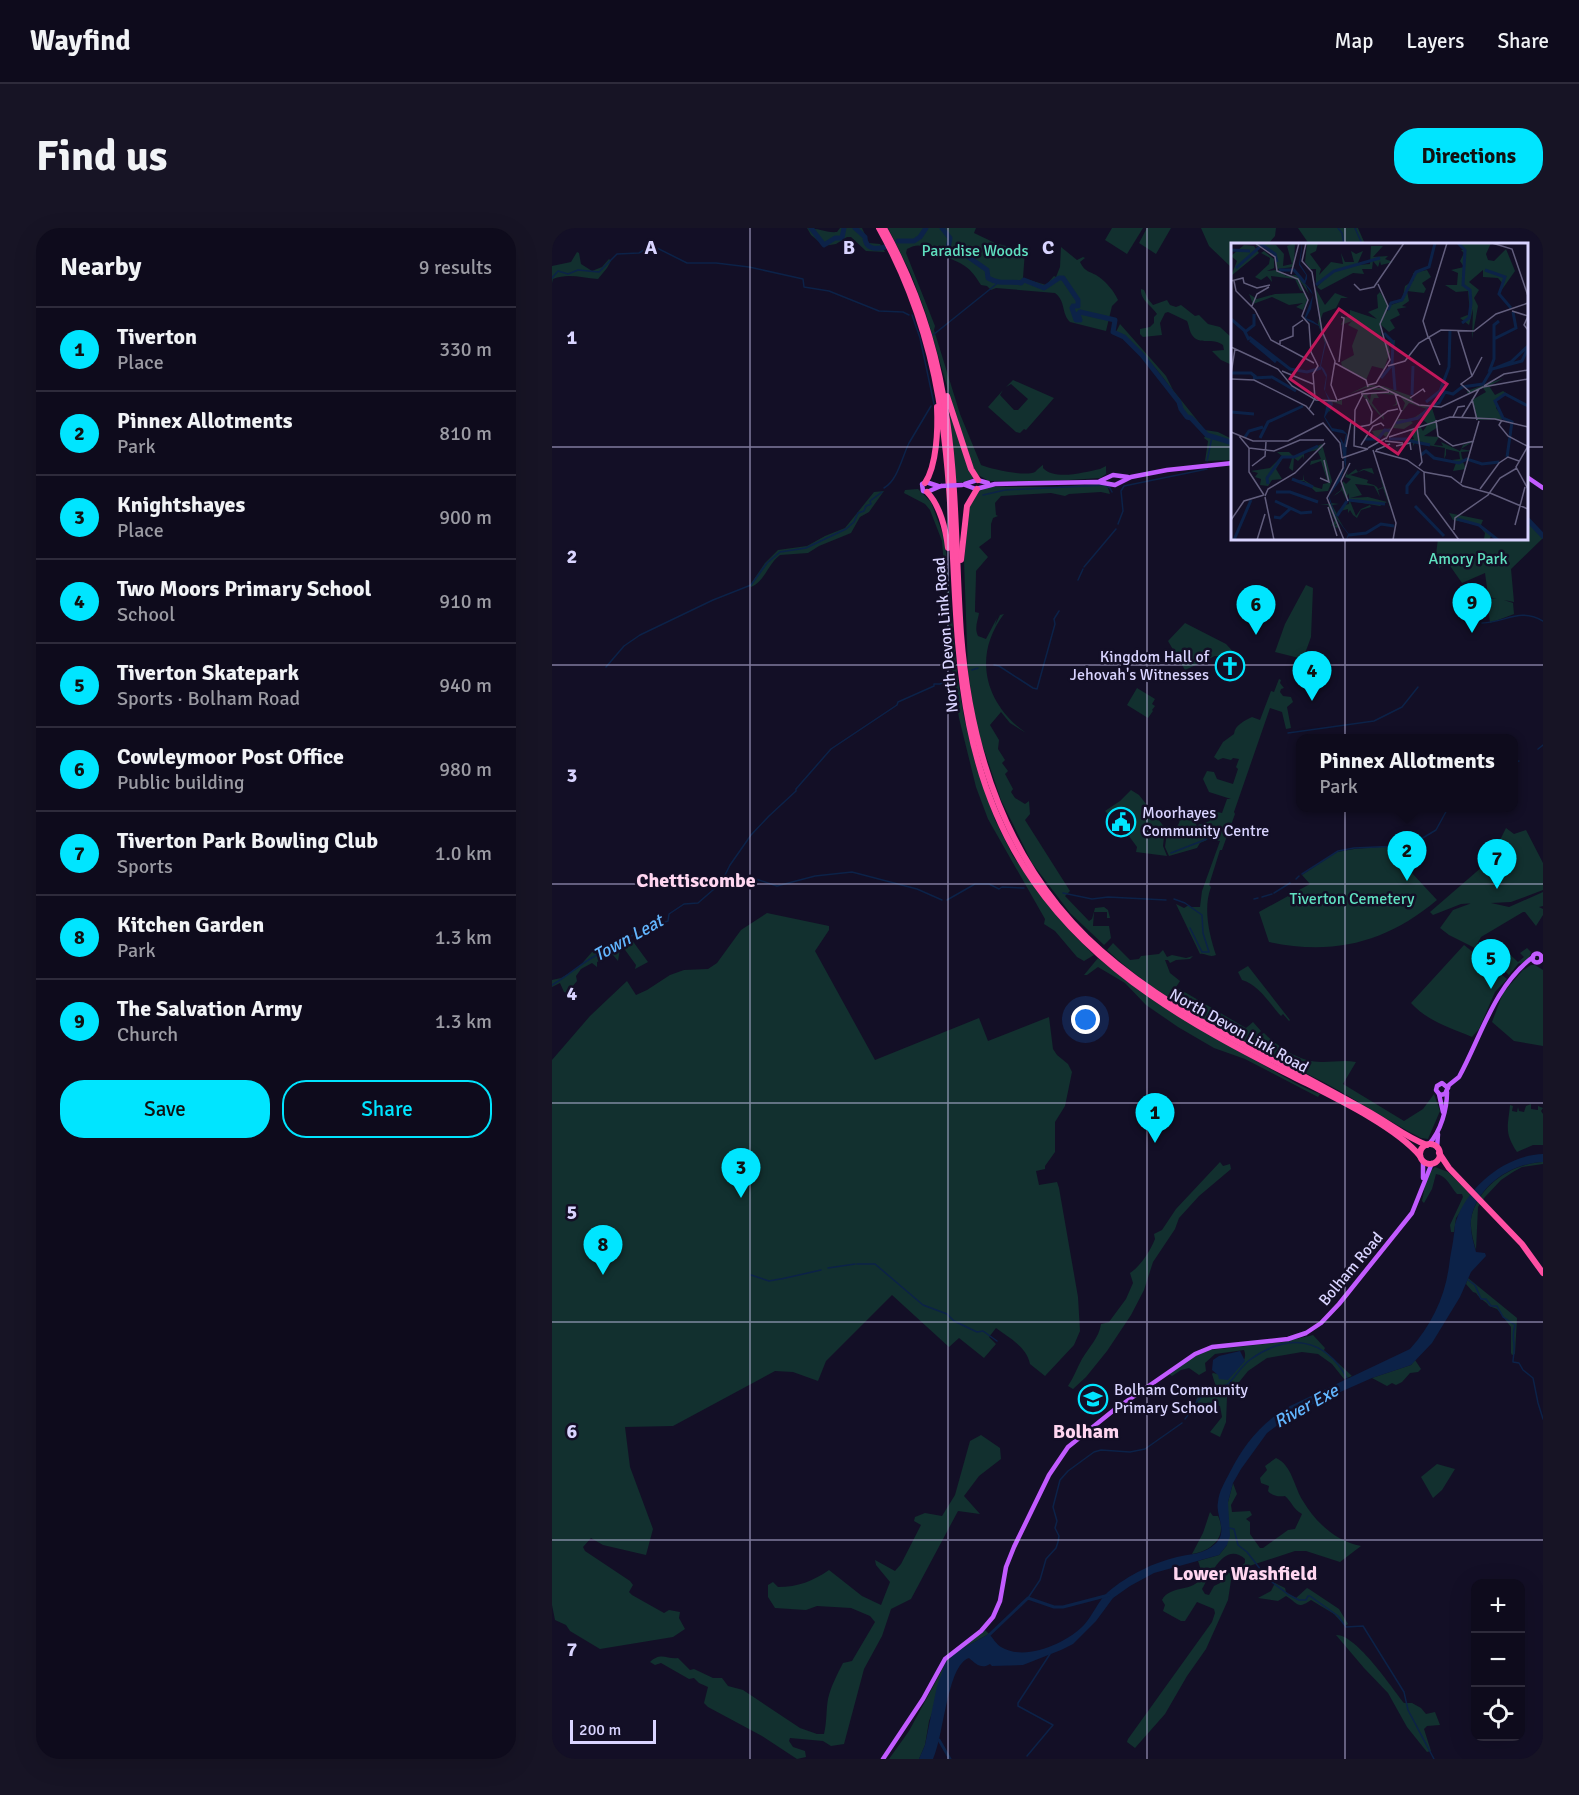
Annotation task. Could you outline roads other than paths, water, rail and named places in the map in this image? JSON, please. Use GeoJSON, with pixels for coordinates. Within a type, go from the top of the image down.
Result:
{"type":"FeatureCollection","features":[{"type":"Feature","properties":{"kind":"highway","name":"North Devon Link Road"},"geometry":{"type":"LineString","coordinates":[[879,228],[912,298],[928,350],[939,400],[945,446],[956,627],[963,695],[975,753],[988,795],[1005,834],[1048,901],[1112,968],[1149,995],[1207,1030],[1375,1121],[1408,1143],[1421,1158]]}},
{"type":"Feature","properties":{"kind":"highway","name":"North Devon Link Road"},"geometry":{"type":"LineString","coordinates":[[884,228],[916,297],[937,364],[951,456],[968,694],[975,733],[988,780],[1004,820],[1023,856],[1067,916],[1116,964],[1178,1008],[1352,1102],[1413,1139],[1428,1145]]}},
{"type":"Feature","properties":{"kind":"highway"},"geometry":{"type":"LineString","coordinates":[[925,483],[931,470],[938,424],[928,350]]}},
{"type":"Feature","properties":{"kind":"highway"},"geometry":{"type":"LineString","coordinates":[[937,364],[977,484],[966,512],[959,592]]}},
{"type":"Feature","properties":{"kind":"highway"},"geometry":{"type":"LineString","coordinates":[[927,492],[934,500],[942,522],[953,569]]}},
{"type":"Feature","properties":{"kind":"highway"},"geometry":{"type":"LineString","coordinates":[[1452,1171],[1421,1158],[1421,1150],[1428,1145],[1438,1150],[1452,1171],[1529,1253],[1543,1273]]}},
{"type":"Feature","properties":{"kind":"highway"},"geometry":{"type":"LineString","coordinates":[[1433,1163],[1438,1158],[1438,1150]]}},
{"type":"Feature","properties":{"kind":"main road"},"geometry":{"type":"LineString","coordinates":[[939,486],[927,492],[921,487],[925,483],[939,486],[1098,482],[1110,480],[1113,475],[1131,477],[1182,468],[1231,463]]}},
{"type":"Feature","properties":{"kind":"main road"},"geometry":{"type":"LineString","coordinates":[[1117,476],[1118,483]]}},
{"type":"Feature","properties":{"kind":"main road"},"geometry":{"type":"LineString","coordinates":[[1110,480],[1115,485],[1131,477]]}},
{"type":"Feature","properties":{"kind":"main road"},"geometry":{"type":"LineString","coordinates":[[1528,478],[1543,488]]}},
{"type":"Feature","properties":{"kind":"main road"},"geometry":{"type":"LineString","coordinates":[[1439,1094],[1444,1095],[1459,1077],[1499,994],[1525,964],[1538,960],[1543,967]]}},
{"type":"Feature","properties":{"kind":"main road"},"geometry":{"type":"LineString","coordinates":[[1443,1115],[1436,1087],[1454,1078],[1462,1070]]}},
{"type":"Feature","properties":{"kind":"main road"},"geometry":{"type":"LineString","coordinates":[[1442,1083],[1448,1090]]}},
{"type":"Feature","properties":{"kind":"main road"},"geometry":{"type":"LineString","coordinates":[[1438,1150],[1438,1132],[1448,1090]]}},
{"type":"Feature","properties":{"kind":"main road"},"geometry":{"type":"LineString","coordinates":[[1428,1145],[1438,1132]]}},
{"type":"Feature","properties":{"kind":"main road","name":"Bolham Road"},"geometry":{"type":"LineString","coordinates":[[1421,1158],[1423,1181]]}},
{"type":"Feature","properties":{"kind":"main road","name":"Bolham Road"},"geometry":{"type":"LineString","coordinates":[[884,1759],[923,1699],[945,1659],[981,1631],[993,1617],[1000,1601],[1011,1553],[1058,1461],[1079,1437],[1186,1359],[1212,1347],[1296,1336],[1321,1323],[1407,1220],[1433,1163]]}},
{"type":"Feature","properties":{"kind":"water","name":"River Exe"},"geometry":{"type":"Polygon","coordinates":[[[1543,1154],[1543,1162],[1531,1163],[1508,1172],[1488,1187],[1480,1197],[1474,1208],[1471,1228],[1476,1252],[1485,1253],[1486,1256],[1471,1272],[1460,1297],[1432,1343],[1411,1365],[1372,1378],[1295,1412],[1267,1433],[1233,1483],[1228,1502],[1230,1536],[1227,1545],[1219,1555],[1154,1573],[1130,1586],[1113,1598],[1096,1621],[1073,1644],[1061,1650],[1023,1665],[981,1666],[969,1658],[962,1663],[951,1687],[933,1759],[919,1759],[925,1745],[937,1686],[946,1662],[956,1652],[989,1634],[999,1646],[1011,1651],[1033,1651],[1057,1644],[1077,1632],[1104,1596],[1124,1580],[1155,1564],[1202,1552],[1215,1544],[1221,1534],[1218,1507],[1221,1490],[1235,1462],[1255,1434],[1290,1406],[1410,1349],[1431,1321],[1440,1300],[1447,1278],[1455,1223],[1469,1196],[1502,1166],[1515,1160],[1543,1154]]]}},
{"type":"Feature","properties":{"kind":"water"},"geometry":{"type":"Polygon","coordinates":[[[1240,1351],[1245,1361],[1228,1380],[1219,1379],[1212,1370],[1213,1360],[1219,1356],[1240,1351]]]}},
{"type":"Feature","properties":{"kind":"waterway"},"geometry":{"type":"LineString","coordinates":[[811,228],[824,245],[835,238],[842,238],[844,228]]}},
{"type":"Feature","properties":{"kind":"waterway"},"geometry":{"type":"LineString","coordinates":[[855,228],[865,237],[868,246],[885,247]]}},
{"type":"Feature","properties":{"kind":"waterway"},"geometry":{"type":"LineString","coordinates":[[898,241],[914,241],[926,228]]}},
{"type":"Feature","properties":{"kind":"waterway"},"geometry":{"type":"LineString","coordinates":[[942,228],[950,238],[948,248],[950,251],[960,251],[987,270],[988,278],[1001,282],[1021,283],[1024,280],[1044,288],[1059,278],[1063,278],[1078,300],[1078,306],[1072,308],[1076,320],[1080,320],[1078,314],[1080,312],[1115,320],[1113,332],[1124,337],[1142,355],[1179,402],[1187,417],[1191,418],[1207,435],[1231,442]]}},
{"type":"Feature","properties":{"kind":"waterway"},"geometry":{"type":"LineString","coordinates":[[1338,228],[1342,233],[1344,243]]}},
{"type":"Feature","properties":{"kind":"waterway"},"geometry":{"type":"LineString","coordinates":[[1355,228],[1362,243]]}},
{"type":"Feature","properties":{"kind":"waterway"},"geometry":{"type":"LineString","coordinates":[[552,278],[558,271],[568,274],[578,270],[599,272],[617,254],[639,253],[655,247],[687,263],[716,263],[749,267],[803,279],[804,287],[829,291],[879,311],[903,312],[909,315]]}},
{"type":"Feature","properties":{"kind":"waterway"},"geometry":{"type":"LineString","coordinates":[[933,335],[999,282]]}},
{"type":"Feature","properties":{"kind":"waterway"},"geometry":{"type":"LineString","coordinates":[[912,315],[920,338],[934,404]]}},
{"type":"Feature","properties":{"kind":"waterway"},"geometry":{"type":"LineString","coordinates":[[884,488],[893,480],[909,443],[931,406]]}},
{"type":"Feature","properties":{"kind":"waterway"},"geometry":{"type":"LineString","coordinates":[[1207,461],[1212,437]]}},
{"type":"Feature","properties":{"kind":"waterway"},"geometry":{"type":"LineString","coordinates":[[1118,524],[1123,511],[1121,491],[1124,486],[1207,469]]}},
{"type":"Feature","properties":{"kind":"waterway"},"geometry":{"type":"LineString","coordinates":[[983,495],[1005,490],[1105,485],[1112,492]]}},
{"type":"Feature","properties":{"kind":"waterway"},"geometry":{"type":"LineString","coordinates":[[606,667],[624,646],[640,635],[713,600],[751,585],[767,563],[780,552],[806,548],[846,529],[854,522],[858,513],[864,511],[866,506],[871,504],[870,501],[882,492]]}},
{"type":"Feature","properties":{"kind":"waterway"},"geometry":{"type":"LineString","coordinates":[[1528,520],[1543,536]]}},
{"type":"Feature","properties":{"kind":"waterway"},"geometry":{"type":"LineString","coordinates":[[1084,567],[1116,529]]}},
{"type":"Feature","properties":{"kind":"waterway"},"geometry":{"type":"LineString","coordinates":[[1078,580],[1083,569]]}},
{"type":"Feature","properties":{"kind":"waterway"},"geometry":{"type":"LineString","coordinates":[[994,665],[1037,689],[1055,624],[1054,619],[1059,611]]}},
{"type":"Feature","properties":{"kind":"waterway"},"geometry":{"type":"LineString","coordinates":[[1482,623],[1519,615],[1527,615],[1543,621]]}},
{"type":"Feature","properties":{"kind":"waterway"},"geometry":{"type":"LineString","coordinates":[[972,670],[978,668]]}},
{"type":"Feature","properties":{"kind":"waterway"},"geometry":{"type":"LineString","coordinates":[[552,985],[613,946],[668,921],[669,914],[684,904],[698,903],[721,883],[730,865],[751,835],[796,791],[831,749],[897,705],[898,702],[954,677]]}},
{"type":"Feature","properties":{"kind":"waterway"},"geometry":{"type":"LineString","coordinates":[[1288,733],[1374,721],[1402,707],[1418,687]]}},
{"type":"Feature","properties":{"kind":"waterway"},"geometry":{"type":"LineString","coordinates":[[1538,749],[1543,745]]}},
{"type":"Feature","properties":{"kind":"waterway"},"geometry":{"type":"LineString","coordinates":[[1302,874],[1338,851],[1399,846],[1421,839],[1436,830],[1446,812]]}},
{"type":"Feature","properties":{"kind":"waterway"},"geometry":{"type":"LineString","coordinates":[[1171,853],[1207,839]]}},
{"type":"Feature","properties":{"kind":"waterway","name":"Town Leat"},"geometry":{"type":"LineString","coordinates":[[727,876],[737,880],[756,879],[777,886],[815,876],[852,872],[917,889],[942,900]]}},
{"type":"Feature","properties":{"kind":"waterway"},"geometry":{"type":"LineString","coordinates":[[1296,879],[1299,876]]}},
{"type":"Feature","properties":{"kind":"waterway"},"geometry":{"type":"LineString","coordinates":[[1274,893],[1290,883]]}},
{"type":"Feature","properties":{"kind":"waterway","name":"Town Leat"},"geometry":{"type":"LineString","coordinates":[[947,900],[975,884],[989,884],[999,889],[1002,887],[1024,888]]}},
{"type":"Feature","properties":{"kind":"waterway","name":"Town Leat"},"geometry":{"type":"LineString","coordinates":[[1063,893],[1092,899],[1108,897],[1166,900]]}},
{"type":"Feature","properties":{"kind":"waterway"},"geometry":{"type":"LineString","coordinates":[[1262,897],[1272,894]]}},
{"type":"Feature","properties":{"kind":"waterway"},"geometry":{"type":"LineString","coordinates":[[1254,899],[1258,898]]}},
{"type":"Feature","properties":{"kind":"waterway"},"geometry":{"type":"LineString","coordinates":[[1174,899],[1185,903],[1202,915],[1203,933],[1209,952],[1202,952],[1190,928]]}},
{"type":"Feature","properties":{"kind":"waterway"},"geometry":{"type":"LineString","coordinates":[[828,1268],[855,1264]]}},
{"type":"Feature","properties":{"kind":"waterway"},"geometry":{"type":"LineString","coordinates":[[857,1264],[875,1264],[923,1305],[947,1314],[954,1321],[977,1332],[983,1331],[997,1341]]}},
{"type":"Feature","properties":{"kind":"waterway"},"geometry":{"type":"LineString","coordinates":[[781,1279],[821,1270]]}},
{"type":"Feature","properties":{"kind":"waterway"},"geometry":{"type":"LineString","coordinates":[[751,1275],[769,1281],[780,1279]]}},
{"type":"Feature","properties":{"kind":"waterway"},"geometry":{"type":"LineString","coordinates":[[1468,1280],[1475,1285],[1481,1299],[1486,1299],[1491,1306],[1497,1306],[1503,1317],[1515,1325],[1513,1362],[1519,1363],[1523,1370],[1533,1378],[1543,1419]]}},
{"type":"Feature","properties":{"kind":"waterway"},"geometry":{"type":"LineString","coordinates":[[1185,1419],[1205,1394],[1227,1384],[1248,1361],[1278,1345],[1304,1343],[1316,1347],[1328,1354],[1347,1378]]}},
{"type":"Feature","properties":{"kind":"waterway"},"geometry":{"type":"LineString","coordinates":[[1028,1598],[1040,1580],[1046,1559],[1056,1548],[1058,1542],[1059,1536],[1055,1528],[1057,1521],[1053,1507],[1060,1480],[1068,1471],[1094,1452],[1101,1450],[1130,1452],[1145,1449],[1182,1423]]}},
{"type":"Feature","properties":{"kind":"waterway"},"geometry":{"type":"LineString","coordinates":[[1229,1528],[1234,1529],[1238,1545],[1247,1552],[1268,1579],[1289,1595],[1299,1600],[1306,1600],[1310,1596],[1338,1616],[1346,1627],[1363,1626],[1404,1692],[1408,1710],[1434,1759]]}},
{"type":"Feature","properties":{"kind":"waterway"},"geometry":{"type":"LineString","coordinates":[[988,1636],[1028,1598],[1054,1607],[1063,1607],[1109,1595]]}},
{"type":"Feature","properties":{"kind":"waterway"},"geometry":{"type":"LineString","coordinates":[[1027,1756],[1053,1725],[1018,1706],[1018,1703],[1050,1654]]}},
{"type":"Feature","properties":{"kind":"waterway"},"geometry":{"type":"LineString","coordinates":[[939,1740],[950,1759]]}},
{"type":"Feature","properties":{"kind":"place","name":"The Salvation Army"},"geometry":{"type":"Point","coordinates":[1472,633]}},
{"type":"Feature","properties":{"kind":"place","name":"Cowleymoor Post Office"},"geometry":{"type":"Point","coordinates":[1256,635]}},
{"type":"Feature","properties":{"kind":"place","name":"Kingdom Hall of Jehovah's Witnesses"},"geometry":{"type":"Point","coordinates":[1230,666]}},
{"type":"Feature","properties":{"kind":"place","name":"Two Moors Primary School"},"geometry":{"type":"Point","coordinates":[1312,701]}},
{"type":"Feature","properties":{"kind":"place","name":"Moorhayes Community Centre"},"geometry":{"type":"Point","coordinates":[1121,822]}},
{"type":"Feature","properties":{"kind":"place","name":"Pinnex Allotments"},"geometry":{"type":"Point","coordinates":[1407,881]}},
{"type":"Feature","properties":{"kind":"place","name":"Tiverton Park Bowling Club"},"geometry":{"type":"Point","coordinates":[1497,889]}},
{"type":"Feature","properties":{"kind":"place","name":"Tiverton Skatepark"},"geometry":{"type":"Point","coordinates":[1491,989]}},
{"type":"Feature","properties":{"kind":"place","name":"Tiverton"},"geometry":{"type":"Point","coordinates":[1155,1143]}},
{"type":"Feature","properties":{"kind":"place","name":"Knightshayes"},"geometry":{"type":"Point","coordinates":[741,1198]}},
{"type":"Feature","properties":{"kind":"place","name":"Kitchen Garden"},"geometry":{"type":"Point","coordinates":[603,1275]}},
{"type":"Feature","properties":{"kind":"place","name":"Bolham Community Primary School"},"geometry":{"type":"Point","coordinates":[1093,1399]}},
{"type":"Feature","properties":{"kind":"district","name":"Chettiscombe"},"geometry":{"type":"Point","coordinates":[696,880]}},
{"type":"Feature","properties":{"kind":"district","name":"Bolham"},"geometry":{"type":"Point","coordinates":[1086,1431]}},
{"type":"Feature","properties":{"kind":"district","name":"Lower Washfield"},"geometry":{"type":"Point","coordinates":[1245,1573]}},
{"type":"Feature","properties":{"kind":"park label","name":"Paradise Woods"},"geometry":{"type":"Point","coordinates":[975,251]}},
{"type":"Feature","properties":{"kind":"park label","name":"Amory Park"},"geometry":{"type":"Point","coordinates":[1468,559]}},
{"type":"Feature","properties":{"kind":"park label","name":"Tiverton Cemetery"},"geometry":{"type":"Point","coordinates":[1352,899]}}]}
